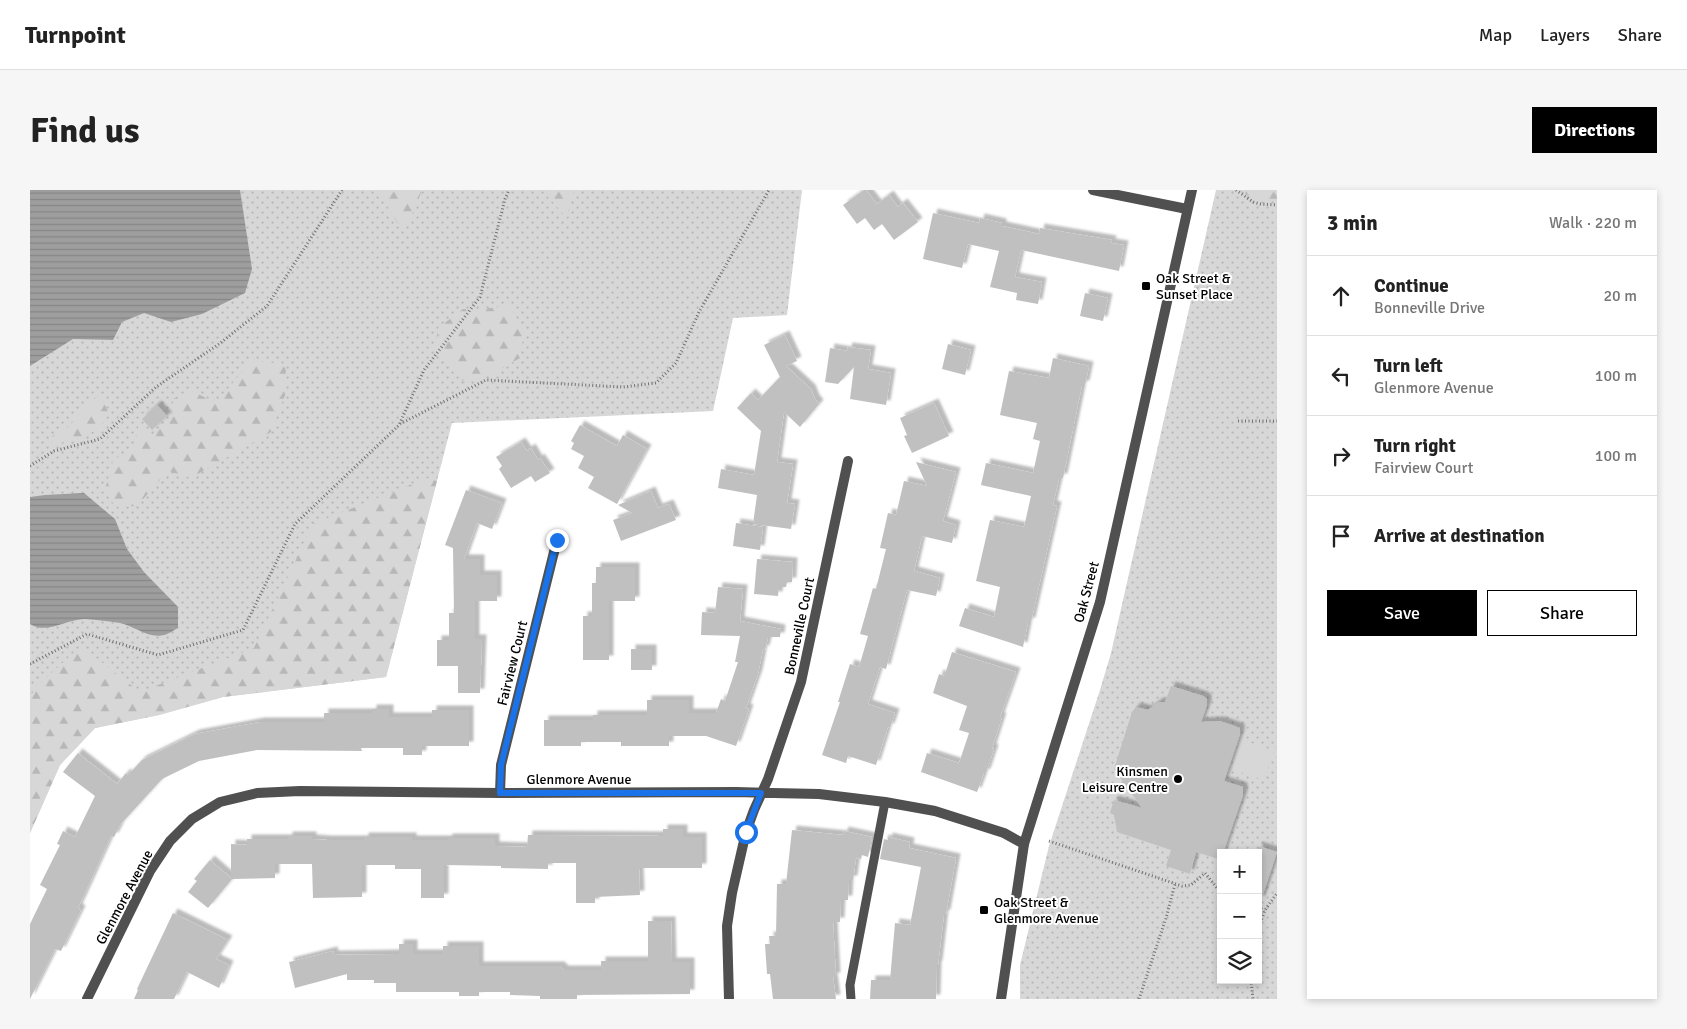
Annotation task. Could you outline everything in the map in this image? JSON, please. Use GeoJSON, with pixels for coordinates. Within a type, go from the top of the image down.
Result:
{"type":"FeatureCollection","features":[{"type":"Feature","properties":{"kind":"street"},"geometry":{"type":"LineString","coordinates":[[1093,190],[1187,209]]}},
{"type":"Feature","properties":{"kind":"street","name":"Oak Street"},"geometry":{"type":"LineString","coordinates":[[1001,999],[1024,844],[1100,602],[1192,190]]}},
{"type":"Feature","properties":{"kind":"street","name":"Bonneville Court"},"geometry":{"type":"LineString","coordinates":[[729,999],[727,926],[746,832],[768,779],[801,682],[848,461]]}},
{"type":"Feature","properties":{"kind":"street","name":"Fairview Court"},"geometry":{"type":"LineString","coordinates":[[500,793],[501,765],[557,540]]}},
{"type":"Feature","properties":{"kind":"street","name":"Glenmore Avenue"},"geometry":{"type":"LineString","coordinates":[[86,999],[150,871],[170,841],[192,819],[220,802],[257,793],[292,791],[819,794],[885,802],[944,814],[1004,833],[1024,844]]}},
{"type":"Feature","properties":{"kind":"lane"},"geometry":{"type":"LineString","coordinates":[[851,999],[850,985],[885,802]]}},
{"type":"Feature","properties":{"kind":"path"},"geometry":{"type":"LineString","coordinates":[[30,466],[54,452],[100,439],[156,387],[219,344],[267,306],[342,190]]}},
{"type":"Feature","properties":{"kind":"path"},"geometry":{"type":"LineString","coordinates":[[399,424],[424,370],[480,297],[505,199],[509,190]]}},
{"type":"Feature","properties":{"kind":"path"},"geometry":{"type":"LineString","coordinates":[[30,664],[86,634],[158,655],[243,630],[295,524],[399,424],[486,380],[623,387],[656,383],[676,364],[700,312],[769,190]]}},
{"type":"Feature","properties":{"kind":"path"},"geometry":{"type":"LineString","coordinates":[[1236,190],[1253,202],[1277,205]]}},
{"type":"Feature","properties":{"kind":"path"},"geometry":{"type":"LineString","coordinates":[[1238,421],[1277,421]]}},
{"type":"Feature","properties":{"kind":"path"},"geometry":{"type":"LineString","coordinates":[[1049,841],[1182,886],[1191,885],[1205,873],[1217,888]]}},
{"type":"Feature","properties":{"kind":"path"},"geometry":{"type":"LineString","coordinates":[[1139,999],[1166,918],[1175,884]]}},
{"type":"Feature","properties":{"kind":"path"},"geometry":{"type":"LineString","coordinates":[[1262,920],[1277,892]]}},
{"type":"Feature","properties":{"kind":"path"},"geometry":{"type":"LineString","coordinates":[[1262,909],[1266,910]]}},
{"type":"Feature","properties":{"kind":"path"},"geometry":{"type":"LineString","coordinates":[[1251,984],[1253,999]]}},
{"type":"Feature","properties":{"kind":"green space"},"geometry":{"type":"Polygon","coordinates":[[[30,190],[802,190],[787,315],[733,318],[713,411],[452,423],[386,677],[223,697],[159,715],[95,728],[60,765],[30,833],[30,190]]]}},
{"type":"Feature","properties":{"kind":"green space"},"geometry":{"type":"Polygon","coordinates":[[[378,190],[422,190],[414,211],[401,229],[378,190]]]}},
{"type":"Feature","properties":{"kind":"green space"},"geometry":{"type":"Polygon","coordinates":[[[542,190],[574,190],[567,218],[542,190]]]}},
{"type":"Feature","properties":{"kind":"green space"},"geometry":{"type":"Polygon","coordinates":[[[1216,190],[1277,190],[1277,999],[1020,999],[1020,965],[1049,846],[1111,653],[1216,190]]]}},
{"type":"Feature","properties":{"kind":"green space"},"geometry":{"type":"Polygon","coordinates":[[[1241,190],[1277,190],[1277,199],[1252,199],[1241,190]]]}},
{"type":"Feature","properties":{"kind":"green space"},"geometry":{"type":"Polygon","coordinates":[[[510,306],[524,332],[520,358],[492,374],[465,383],[435,352],[438,328],[463,309],[510,306]]]}},
{"type":"Feature","properties":{"kind":"green space"},"geometry":{"type":"Polygon","coordinates":[[[251,361],[286,364],[285,395],[271,432],[191,478],[168,471],[137,506],[115,507],[105,489],[113,457],[125,458],[133,446],[139,424],[152,435],[172,417],[173,399],[190,390],[216,403],[251,361]]]}},
{"type":"Feature","properties":{"kind":"green space"},"geometry":{"type":"Polygon","coordinates":[[[97,396],[103,401],[109,414],[100,428],[80,438],[52,445],[50,438],[59,430],[71,426],[74,418],[97,396]]]}},
{"type":"Feature","properties":{"kind":"green space"},"geometry":{"type":"Polygon","coordinates":[[[427,478],[437,481],[386,677],[223,697],[159,715],[95,728],[60,765],[30,833],[30,698],[35,688],[81,646],[140,692],[254,648],[313,524],[427,478]]]}},
{"type":"Feature","properties":{"kind":"green space"},"geometry":{"type":"Polygon","coordinates":[[[1240,739],[1274,751],[1264,780],[1231,769],[1240,739]]]}},
{"type":"Feature","properties":{"kind":"shaded area"},"geometry":{"type":"Polygon","coordinates":[[[30,190],[240,190],[252,269],[245,293],[202,314],[171,322],[144,313],[122,322],[113,340],[73,339],[30,366],[30,190]]]}},
{"type":"Feature","properties":{"kind":"shaded area"},"geometry":{"type":"Polygon","coordinates":[[[84,493],[115,519],[127,549],[144,572],[178,607],[178,628],[168,634],[158,636],[147,634],[120,623],[85,619],[43,628],[30,624],[30,497],[84,493]]]}},
{"type":"Feature","properties":{"kind":"building"},"geometry":{"type":"Polygon","coordinates":[[[864,190],[877,204],[889,195],[898,207],[903,203],[918,222],[894,240],[882,224],[874,230],[865,218],[857,224],[843,205],[864,190]]]}},
{"type":"Feature","properties":{"kind":"building"},"geometry":{"type":"Polygon","coordinates":[[[933,213],[979,223],[980,218],[1002,223],[1002,226],[1039,234],[1040,228],[1112,240],[1111,243],[1124,245],[1119,271],[1021,250],[1015,277],[1042,282],[1038,304],[1016,300],[1017,293],[990,287],[999,251],[968,244],[962,268],[923,259],[933,213]]]}},
{"type":"Feature","properties":{"kind":"building"},"geometry":{"type":"Polygon","coordinates":[[[1085,293],[1108,298],[1103,321],[1080,316],[1085,293]]]}},
{"type":"Feature","properties":{"kind":"building"},"geometry":{"type":"Polygon","coordinates":[[[785,335],[797,361],[786,366],[811,389],[819,404],[800,427],[784,412],[777,462],[793,464],[787,503],[795,504],[791,529],[753,524],[757,495],[718,488],[721,469],[754,475],[761,431],[737,408],[751,393],[758,400],[780,377],[764,345],[785,335]]]}},
{"type":"Feature","properties":{"kind":"building"},"geometry":{"type":"Polygon","coordinates":[[[948,344],[971,350],[965,375],[942,369],[948,344]]]}},
{"type":"Feature","properties":{"kind":"building"},"geometry":{"type":"Polygon","coordinates":[[[848,347],[871,350],[868,369],[891,373],[886,405],[850,399],[854,367],[838,384],[825,382],[830,348],[847,351],[848,347]]]}},
{"type":"Feature","properties":{"kind":"building"},"geometry":{"type":"Polygon","coordinates":[[[1053,358],[1089,366],[1085,385],[1082,385],[1063,478],[1059,478],[1053,505],[1057,506],[1031,622],[1028,622],[1023,647],[959,626],[965,608],[994,617],[1000,587],[976,581],[990,520],[1024,527],[1031,496],[981,485],[986,463],[1033,473],[1040,441],[1033,439],[1037,423],[1000,415],[1009,371],[1049,378],[1053,358]]]}},
{"type":"Feature","properties":{"kind":"building"},"geometry":{"type":"Polygon","coordinates":[[[934,403],[949,436],[912,453],[904,436],[907,435],[900,418],[934,403]]]}},
{"type":"Feature","properties":{"kind":"building"},"geometry":{"type":"Polygon","coordinates":[[[157,405],[167,416],[152,430],[142,419],[157,405]]]}},
{"type":"Feature","properties":{"kind":"building"},"geometry":{"type":"Polygon","coordinates":[[[580,425],[617,446],[623,435],[647,449],[617,504],[588,488],[594,477],[578,468],[584,456],[571,449],[574,443],[571,441],[580,425]]]}},
{"type":"Feature","properties":{"kind":"building"},"geometry":{"type":"Polygon","coordinates":[[[521,442],[527,451],[531,448],[538,460],[540,458],[550,473],[535,482],[531,476],[511,488],[499,469],[502,466],[496,457],[521,442]]]}},
{"type":"Feature","properties":{"kind":"building"},"geometry":{"type":"Polygon","coordinates":[[[916,462],[956,472],[943,521],[956,525],[952,543],[922,536],[914,571],[940,578],[936,596],[907,590],[886,669],[880,667],[868,704],[895,713],[890,728],[888,727],[876,765],[848,756],[846,763],[822,755],[840,702],[838,702],[850,664],[859,667],[868,636],[860,634],[873,588],[876,589],[886,549],[880,548],[888,513],[896,515],[904,481],[927,486],[916,462]]]}},
{"type":"Feature","properties":{"kind":"building"},"geometry":{"type":"Polygon","coordinates":[[[466,490],[502,503],[492,529],[477,523],[464,559],[480,559],[480,575],[497,575],[497,601],[475,601],[475,639],[482,639],[480,693],[458,693],[458,666],[437,666],[437,640],[449,640],[449,613],[454,613],[453,548],[445,545],[466,490]]]}},
{"type":"Feature","properties":{"kind":"building"},"geometry":{"type":"Polygon","coordinates":[[[651,491],[658,508],[669,504],[676,520],[621,541],[613,520],[632,513],[618,505],[651,491]]]}},
{"type":"Feature","properties":{"kind":"building"},"geometry":{"type":"Polygon","coordinates":[[[736,523],[763,527],[760,550],[733,546],[736,523]]]}},
{"type":"Feature","properties":{"kind":"building"},"geometry":{"type":"Polygon","coordinates":[[[757,559],[793,562],[792,582],[787,582],[786,587],[779,587],[778,596],[754,594],[757,559]]]}},
{"type":"Feature","properties":{"kind":"building"},"geometry":{"type":"Polygon","coordinates":[[[596,567],[635,567],[635,601],[609,601],[609,660],[583,660],[583,616],[592,616],[592,583],[596,583],[596,567]]]}},
{"type":"Feature","properties":{"kind":"building"},"geometry":{"type":"Polygon","coordinates":[[[718,587],[743,589],[740,621],[781,629],[780,637],[768,637],[765,650],[763,649],[758,674],[746,708],[749,709],[736,746],[706,736],[669,736],[669,746],[621,746],[621,742],[581,742],[581,746],[544,746],[544,720],[593,720],[593,715],[647,715],[647,700],[689,700],[689,713],[716,713],[721,699],[725,701],[738,662],[735,662],[740,636],[701,635],[702,612],[715,613],[718,587]]]}},
{"type":"Feature","properties":{"kind":"building"},"geometry":{"type":"Polygon","coordinates":[[[631,649],[652,649],[652,670],[631,670],[631,649]]]}},
{"type":"Feature","properties":{"kind":"building"},"geometry":{"type":"Polygon","coordinates":[[[952,652],[1016,672],[1000,717],[1002,717],[992,748],[994,749],[977,792],[921,772],[927,753],[959,763],[969,733],[959,730],[967,706],[933,693],[939,674],[944,676],[945,674],[952,652]]]}},
{"type":"Feature","properties":{"kind":"building","name":"Kinsmen Leisure Centre"},"geometry":{"type":"Polygon","coordinates":[[[1171,686],[1203,696],[1207,699],[1207,705],[1201,722],[1220,721],[1240,728],[1240,734],[1224,781],[1243,787],[1243,795],[1224,849],[1217,849],[1217,859],[1196,852],[1190,874],[1166,866],[1171,850],[1117,832],[1114,815],[1110,813],[1114,800],[1142,808],[1114,769],[1132,712],[1136,707],[1148,710],[1159,702],[1165,702],[1171,686]]]}},
{"type":"Feature","properties":{"kind":"building"},"geometry":{"type":"Polygon","coordinates":[[[372,709],[389,709],[389,717],[432,717],[432,710],[469,710],[469,746],[422,746],[422,755],[403,755],[403,748],[361,748],[362,751],[257,750],[199,761],[162,779],[120,825],[114,837],[111,836],[78,908],[81,910],[61,951],[55,949],[30,999],[30,924],[47,889],[40,885],[60,845],[57,844],[63,831],[75,837],[95,796],[63,772],[78,753],[117,784],[126,773],[128,775],[142,760],[195,734],[260,722],[324,722],[324,713],[372,713],[372,709]]]}},
{"type":"Feature","properties":{"kind":"building"},"geometry":{"type":"Polygon","coordinates":[[[663,829],[683,829],[683,837],[702,837],[702,868],[639,868],[640,895],[595,897],[595,903],[576,903],[576,863],[548,863],[548,869],[444,865],[444,898],[421,898],[421,869],[395,869],[395,865],[362,865],[362,897],[313,898],[312,864],[275,864],[275,878],[232,879],[208,908],[188,892],[197,881],[194,879],[210,860],[231,878],[231,844],[247,845],[247,839],[288,839],[288,836],[312,836],[312,839],[327,840],[364,840],[364,837],[412,837],[412,840],[495,838],[495,846],[527,847],[528,835],[663,836],[663,829]]]}},
{"type":"Feature","properties":{"kind":"building"},"geometry":{"type":"Polygon","coordinates":[[[792,830],[843,835],[844,831],[872,837],[868,857],[862,855],[861,859],[856,858],[853,880],[849,880],[848,900],[841,900],[840,922],[833,922],[836,977],[833,977],[836,999],[773,999],[770,974],[767,974],[765,944],[770,944],[769,936],[776,936],[777,884],[786,884],[792,830]]]}},
{"type":"Feature","properties":{"kind":"building"},"geometry":{"type":"Polygon","coordinates":[[[888,837],[910,842],[909,848],[956,858],[946,914],[944,914],[937,965],[936,999],[870,999],[871,980],[890,980],[895,923],[910,925],[921,867],[880,859],[884,839],[888,840],[888,837]]]}},
{"type":"Feature","properties":{"kind":"building"},"geometry":{"type":"Polygon","coordinates":[[[1258,846],[1277,852],[1262,897],[1262,849],[1258,849],[1258,846]]]}},
{"type":"Feature","properties":{"kind":"building"},"geometry":{"type":"Polygon","coordinates":[[[173,913],[228,940],[216,959],[229,965],[219,988],[187,972],[174,999],[134,999],[137,989],[173,913]]]}},
{"type":"Feature","properties":{"kind":"building"},"geometry":{"type":"Polygon","coordinates":[[[648,921],[671,921],[672,962],[690,962],[690,994],[577,995],[577,999],[540,999],[540,996],[510,995],[510,992],[479,992],[479,996],[459,996],[459,992],[396,992],[396,983],[374,983],[374,980],[347,980],[347,974],[295,988],[289,962],[333,951],[334,955],[399,954],[399,944],[413,944],[413,954],[443,954],[443,946],[479,946],[479,966],[560,966],[564,970],[601,970],[601,961],[648,961],[648,921]]]}},
{"type":"Feature","properties":{"kind":"place","name":"Oak Street & Sunset Place"},"geometry":{"type":"Point","coordinates":[1146,286]}},
{"type":"Feature","properties":{"kind":"place","name":"Kinsmen Leisure Centre"},"geometry":{"type":"Point","coordinates":[1178,779]}},
{"type":"Feature","properties":{"kind":"place","name":"Oak Street & Glenmore Avenue"},"geometry":{"type":"Point","coordinates":[984,910]}},
{"type":"Feature","properties":{"kind":"route"},"geometry":{"type":"LineString","coordinates":[[557,540],[501,765],[500,793],[761,793],[746,832]]}}]}
